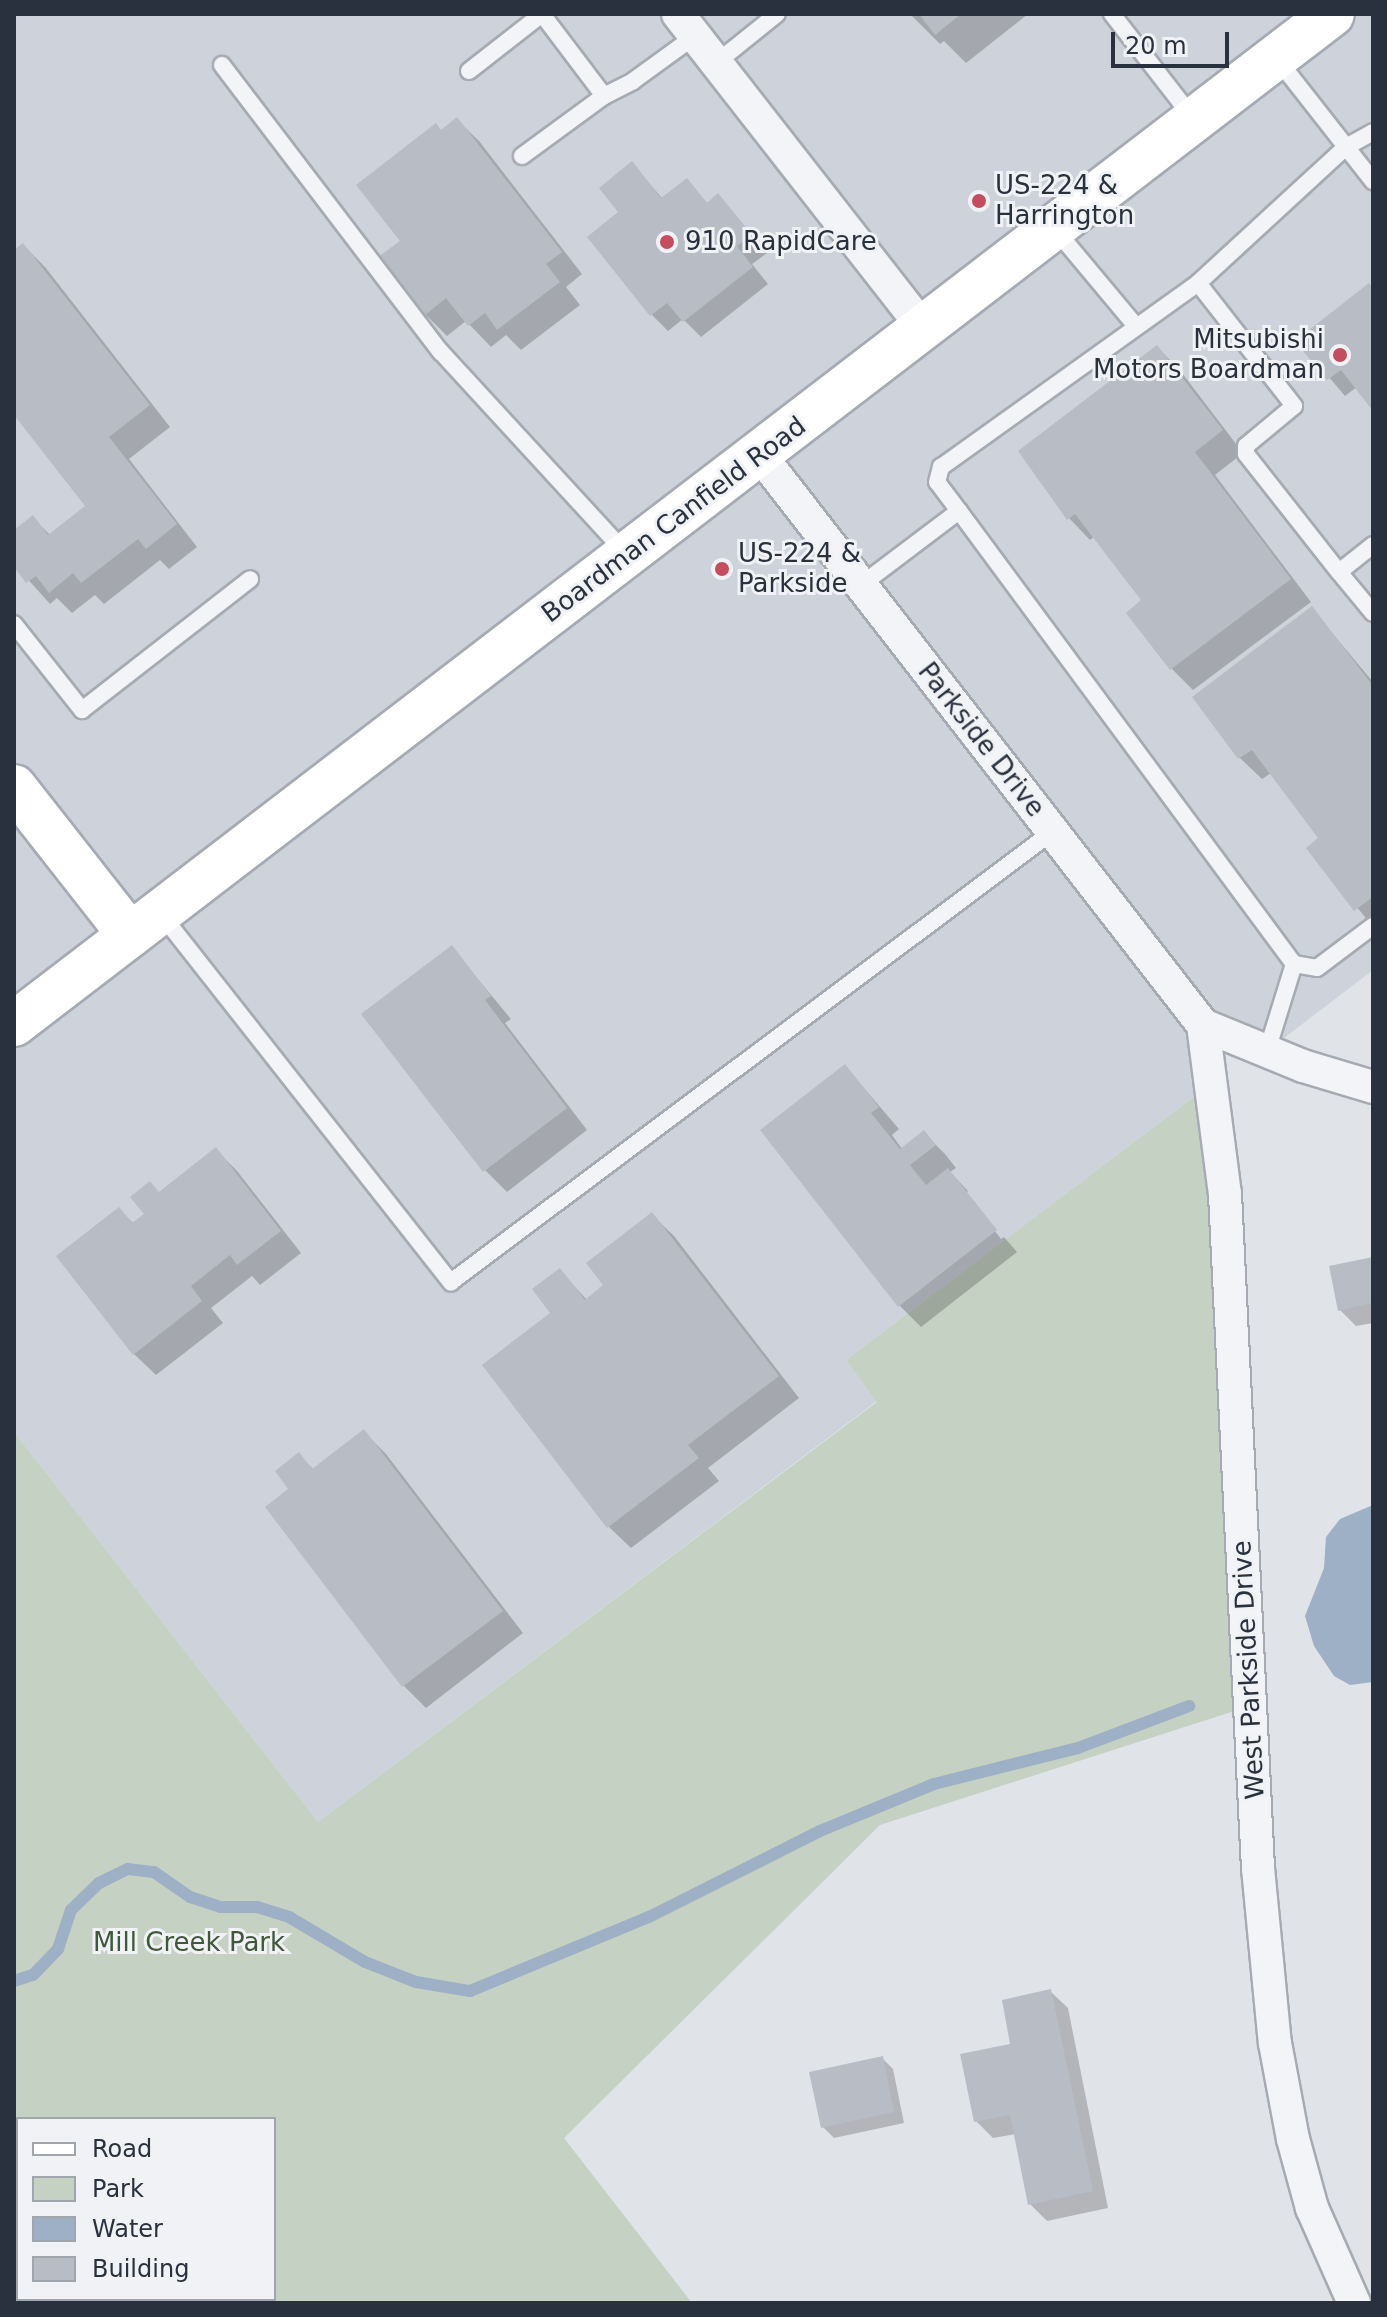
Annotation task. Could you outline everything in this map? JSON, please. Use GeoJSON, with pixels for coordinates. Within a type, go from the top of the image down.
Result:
{"type":"FeatureCollection","features":[{"type":"Feature","properties":{"kind":"main road","name":"Boardman Canfield Road"},"geometry":{"type":"LineString","coordinates":[[14,1024],[1332,14]]}},
{"type":"Feature","properties":{"kind":"main road"},"geometry":{"type":"LineString","coordinates":[[14,787],[145,924]]}},
{"type":"Feature","properties":{"kind":"street"},"geometry":{"type":"LineString","coordinates":[[686,25],[923,328]]}},
{"type":"Feature","properties":{"kind":"street","name":"Parkside Drive"},"geometry":{"type":"LineString","coordinates":[[760,455],[1203,1025]]}},
{"type":"Feature","properties":{"kind":"street"},"geometry":{"type":"LineString","coordinates":[[1203,1025],[1267,1051],[1373,1087]]}},
{"type":"Feature","properties":{"kind":"street","name":"West Parkside Drive"},"geometry":{"type":"LineString","coordinates":[[1203,1025],[1225,1194],[1258,1868],[1275,2043],[1293,2139],[1312,2208],[1354,2303]]}},
{"type":"Feature","properties":{"kind":"lane"},"geometry":{"type":"LineString","coordinates":[[469,71],[542,14],[604,96]]}},
{"type":"Feature","properties":{"kind":"lane"},"geometry":{"type":"LineString","coordinates":[[716,63],[777,14]]}},
{"type":"Feature","properties":{"kind":"lane"},"geometry":{"type":"LineString","coordinates":[[1112,14],[1194,119]]}},
{"type":"Feature","properties":{"kind":"lane"},"geometry":{"type":"LineString","coordinates":[[522,156],[604,96],[633,81],[686,25]]}},
{"type":"Feature","properties":{"kind":"lane"},"geometry":{"type":"LineString","coordinates":[[1276,57],[1373,181]]}},
{"type":"Feature","properties":{"kind":"lane"},"geometry":{"type":"LineString","coordinates":[[222,65],[441,352],[628,555]]}},
{"type":"Feature","properties":{"kind":"lane"},"geometry":{"type":"LineString","coordinates":[[1373,132],[1346,147],[1198,283],[1135,325],[941,467],[937,482],[1294,964],[1317,968],[1373,926]]}},
{"type":"Feature","properties":{"kind":"lane"},"geometry":{"type":"LineString","coordinates":[[1054,228],[1135,325]]}},
{"type":"Feature","properties":{"kind":"lane"},"geometry":{"type":"LineString","coordinates":[[1198,283],[1294,406],[1246,446],[1246,454],[1373,613]]}},
{"type":"Feature","properties":{"kind":"lane"},"geometry":{"type":"LineString","coordinates":[[861,585],[959,511]]}},
{"type":"Feature","properties":{"kind":"lane"},"geometry":{"type":"LineString","coordinates":[[1339,572],[1373,545]]}},
{"type":"Feature","properties":{"kind":"lane"},"geometry":{"type":"LineString","coordinates":[[14,624],[82,710],[250,579]]}},
{"type":"Feature","properties":{"kind":"lane"},"geometry":{"type":"LineString","coordinates":[[145,924],[451,1282],[1052,832]]}},
{"type":"Feature","properties":{"kind":"lane"},"geometry":{"type":"LineString","coordinates":[[1267,1051],[1294,964]]}},
{"type":"Feature","properties":{"kind":"shaded area"},"geometry":{"type":"Polygon","coordinates":[[[14,14],[1373,14],[1373,970],[1267,1051],[1203,1026],[1211,1084],[846,1360],[877,1401],[318,1822],[14,1432],[14,14]]]}},
{"type":"Feature","properties":{"kind":"green space","name":"Mill Creek Park"},"geometry":{"type":"Polygon","coordinates":[[[1211,1084],[1250,1706],[880,1825],[564,2138],[692,2303],[14,2303],[14,1432],[318,1822],[877,1402],[846,1360],[1211,1084]]]}},
{"type":"Feature","properties":{"kind":"water"},"geometry":{"type":"Polygon","coordinates":[[[1373,1505],[1373,1682],[1350,1685],[1334,1676],[1314,1646],[1305,1616],[1324,1568],[1326,1537],[1340,1519],[1373,1505]]]}},
{"type":"Feature","properties":{"kind":"building"},"geometry":{"type":"Polygon","coordinates":[[[919,14],[961,14],[935,35],[919,14]]]}},
{"type":"Feature","properties":{"kind":"building"},"geometry":{"type":"Polygon","coordinates":[[[457,117],[562,252],[546,264],[560,282],[497,330],[485,313],[468,326],[446,298],[424,316],[378,257],[400,241],[356,185],[436,123],[441,130],[457,117]]]}},
{"type":"Feature","properties":{"kind":"building","name":"910 RapidCare"},"geometry":{"type":"Polygon","coordinates":[[[632,161],[661,198],[687,178],[707,203],[718,193],[752,235],[737,246],[753,267],[683,322],[667,303],[650,316],[587,237],[618,212],[599,188],[632,161]]]}},
{"type":"Feature","properties":{"kind":"building"},"geometry":{"type":"Polygon","coordinates":[[[23,243],[150,405],[109,437],[177,524],[146,549],[138,539],[81,583],[73,573],[49,593],[36,576],[26,583],[14,567],[14,530],[33,515],[48,535],[85,506],[14,415],[14,250],[23,243]]]}},
{"type":"Feature","properties":{"kind":"building","name":"Mitsubishi Motors Boardman"},"geometry":{"type":"Polygon","coordinates":[[[1369,283],[1373,289],[1373,411],[1341,370],[1327,380],[1295,341],[1369,283]]]}},
{"type":"Feature","properties":{"kind":"building"},"geometry":{"type":"Polygon","coordinates":[[[1157,345],[1223,430],[1195,452],[1291,579],[1170,670],[1126,613],[1141,600],[1075,514],[1067,520],[1018,451],[1157,345]]]}},
{"type":"Feature","properties":{"kind":"building"},"geometry":{"type":"Polygon","coordinates":[[[1312,606],[1373,686],[1373,897],[1354,911],[1306,848],[1318,838],[1252,750],[1238,759],[1192,697],[1312,606]]]}},
{"type":"Feature","properties":{"kind":"building"},"geometry":{"type":"Polygon","coordinates":[[[452,945],[491,996],[485,1000],[567,1108],[483,1172],[361,1014],[452,945]]]}},
{"type":"Feature","properties":{"kind":"building"},"geometry":{"type":"Polygon","coordinates":[[[845,1064],[879,1107],[871,1113],[900,1149],[924,1130],[936,1145],[910,1165],[926,1185],[948,1168],[997,1230],[898,1307],[760,1130],[845,1064]]]}},
{"type":"Feature","properties":{"kind":"building"},"geometry":{"type":"Polygon","coordinates":[[[216,1147],[281,1231],[237,1265],[230,1255],[191,1286],[202,1301],[133,1355],[56,1256],[119,1207],[132,1223],[144,1214],[130,1197],[150,1181],[159,1192],[216,1147]]]}},
{"type":"Feature","properties":{"kind":"building"},"geometry":{"type":"Polygon","coordinates":[[[652,1212],[779,1376],[688,1445],[699,1458],[607,1528],[482,1365],[550,1313],[532,1289],[560,1268],[585,1300],[603,1285],[586,1263],[652,1212]]]}},
{"type":"Feature","properties":{"kind":"building"},"geometry":{"type":"Polygon","coordinates":[[[1373,1257],[1373,1303],[1338,1311],[1329,1266],[1373,1257]]]}},
{"type":"Feature","properties":{"kind":"building"},"geometry":{"type":"Polygon","coordinates":[[[364,1429],[503,1611],[402,1687],[265,1507],[288,1489],[275,1471],[299,1452],[312,1469],[364,1429]]]}},
{"type":"Feature","properties":{"kind":"building"},"geometry":{"type":"Polygon","coordinates":[[[1051,1989],[1093,2191],[1028,2205],[1010,2115],[974,2122],[960,2054],[1010,2044],[1002,2000],[1051,1989]]]}},
{"type":"Feature","properties":{"kind":"building"},"geometry":{"type":"Polygon","coordinates":[[[883,2056],[894,2112],[821,2128],[809,2072],[883,2056]]]}},
{"type":"Feature","properties":{"kind":"waterway"},"geometry":{"type":"LineString","coordinates":[[14,1981],[33,1975],[58,1949],[71,1910],[99,1883],[128,1869],[154,1872],[190,1897],[220,1907],[257,1907],[289,1917],[365,1962],[416,1982],[470,1991],[649,1917],[820,1831],[934,1784],[1078,1748],[1189,1706]]}},
{"type":"Feature","properties":{"kind":"place","name":"US-224 & Harrington"},"geometry":{"type":"Point","coordinates":[979,201]}},
{"type":"Feature","properties":{"kind":"place","name":"910 RapidCare"},"geometry":{"type":"Point","coordinates":[667,242]}},
{"type":"Feature","properties":{"kind":"place","name":"Mitsubishi Motors Boardman"},"geometry":{"type":"Point","coordinates":[1340,355]}},
{"type":"Feature","properties":{"kind":"place","name":"US-224 & Parkside"},"geometry":{"type":"Point","coordinates":[722,569]}}]}
